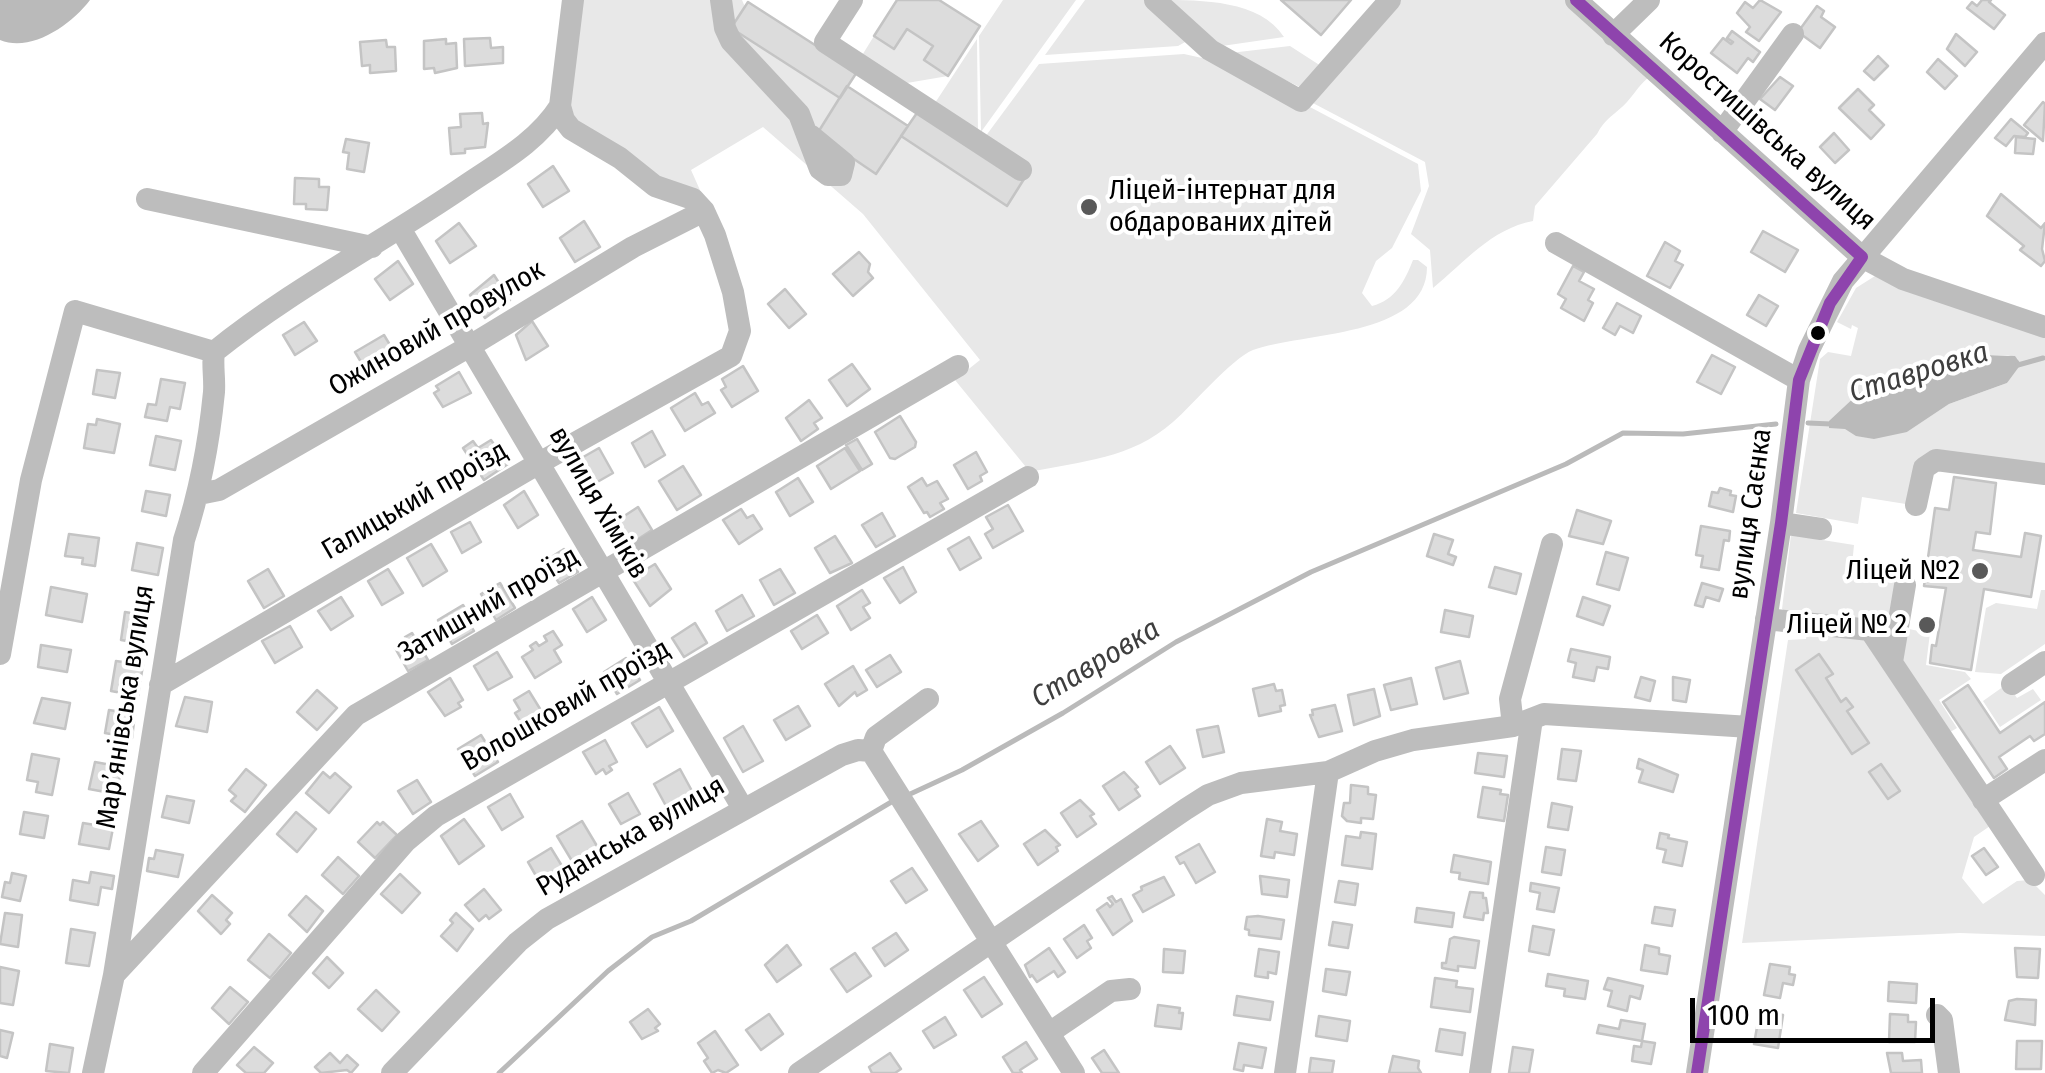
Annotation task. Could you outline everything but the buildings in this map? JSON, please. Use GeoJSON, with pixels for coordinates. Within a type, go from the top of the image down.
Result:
{"type":"FeatureCollection","features":[{"type":"Feature","properties":{"kind":"street"},"geometry":{"type":"LineString","coordinates":[[573,0],[560,106],[564,120],[571,129],[620,158],[655,186],[693,199],[704,211]]}},
{"type":"Feature","properties":{"kind":"street"},"geometry":{"type":"LineString","coordinates":[[722,0],[725,28],[731,40],[799,114],[810,136]]}},
{"type":"Feature","properties":{"kind":"street"},"geometry":{"type":"LineString","coordinates":[[852,0],[825,42],[1021,170]]}},
{"type":"Feature","properties":{"kind":"street"},"geometry":{"type":"LineString","coordinates":[[1155,0],[1210,50],[1301,101],[1390,0]]}},
{"type":"Feature","properties":{"kind":"street","name":"Коростишівська вулиця"},"geometry":{"type":"LineString","coordinates":[[1576,0],[1862,257],[1919,285],[2045,328]]}},
{"type":"Feature","properties":{"kind":"street"},"geometry":{"type":"LineString","coordinates":[[1613,34],[1649,0]]}},
{"type":"Feature","properties":{"kind":"street"},"geometry":{"type":"LineString","coordinates":[[1722,132],[1793,34]]}},
{"type":"Feature","properties":{"kind":"street","name":"вулиця Саєнка"},"geometry":{"type":"LineString","coordinates":[[1697,1073],[1800,380],[1830,303],[1862,257],[2045,43]]}},
{"type":"Feature","properties":{"kind":"street"},"geometry":{"type":"LineString","coordinates":[[0,654],[31,480],[75,311],[214,352],[524,145],[549,123],[560,106]]}},
{"type":"Feature","properties":{"kind":"street"},"geometry":{"type":"LineString","coordinates":[[147,199],[372,247]]}},
{"type":"Feature","properties":{"kind":"street","name":"Галицький проїзд"},"geometry":{"type":"LineString","coordinates":[[160,684],[731,356],[740,331],[715,234],[704,211]]}},
{"type":"Feature","properties":{"kind":"street","name":"Ожиновий провулок"},"geometry":{"type":"LineString","coordinates":[[200,494],[219,490],[633,247],[704,211]]}},
{"type":"Feature","properties":{"kind":"street","name":"вулиця Хіміків"},"geometry":{"type":"LineString","coordinates":[[401,230],[742,807]]}},
{"type":"Feature","properties":{"kind":"street"},"geometry":{"type":"LineString","coordinates":[[1556,243],[1800,380]]}},
{"type":"Feature","properties":{"kind":"street","name":"Марʼянівська вулиця"},"geometry":{"type":"LineString","coordinates":[[93,1073],[114,975],[184,540],[200,494],[214,387],[214,352]]}},
{"type":"Feature","properties":{"kind":"street","name":"Затишний проїзд"},"geometry":{"type":"LineString","coordinates":[[114,975],[356,716],[958,366]]}},
{"type":"Feature","properties":{"kind":"street"},"geometry":{"type":"LineString","coordinates":[[1916,505],[1924,468],[1936,460],[2045,474]]}},
{"type":"Feature","properties":{"kind":"street","name":"Волошковий проїзд"},"geometry":{"type":"LineString","coordinates":[[203,1073],[406,842],[436,816],[1028,477]]}},
{"type":"Feature","properties":{"kind":"street"},"geometry":{"type":"LineString","coordinates":[[1781,523],[1821,529]]}},
{"type":"Feature","properties":{"kind":"street"},"geometry":{"type":"LineString","coordinates":[[1480,1073],[1522,723],[1510,699],[1552,544]]}},
{"type":"Feature","properties":{"kind":"street"},"geometry":{"type":"LineString","coordinates":[[1892,662],[1905,584]]}},
{"type":"Feature","properties":{"kind":"street"},"geometry":{"type":"LineString","coordinates":[[1766,619],[1866,628],[1874,633],[2034,875]]}},
{"type":"Feature","properties":{"kind":"street"},"geometry":{"type":"LineString","coordinates":[[2012,684],[2045,662]]}},
{"type":"Feature","properties":{"kind":"street","name":"Руданська вулиця"},"geometry":{"type":"LineString","coordinates":[[392,1073],[518,942],[547,919],[726,821],[742,807],[842,755],[870,751],[876,737],[928,698]]}},
{"type":"Feature","properties":{"kind":"street"},"geometry":{"type":"LineString","coordinates":[[798,1073],[1208,795],[1241,783],[1328,772],[1413,740],[1522,723],[1544,714],[1750,727]]}},
{"type":"Feature","properties":{"kind":"street"},"geometry":{"type":"LineString","coordinates":[[870,751],[1074,1073]]}},
{"type":"Feature","properties":{"kind":"street"},"geometry":{"type":"LineString","coordinates":[[1983,800],[2045,760]]}},
{"type":"Feature","properties":{"kind":"street"},"geometry":{"type":"LineString","coordinates":[[1285,1073],[1328,772]]}},
{"type":"Feature","properties":{"kind":"street"},"geometry":{"type":"LineString","coordinates":[[1049,1033],[1111,991],[1130,990]]}},
{"type":"Feature","properties":{"kind":"street"},"geometry":{"type":"LineString","coordinates":[[1937,1015],[1942,1020],[1950,1073]]}},
{"type":"Feature","properties":{"kind":"shaded area"},"geometry":{"type":"Polygon","coordinates":[[[582,0],[717,0],[737,56],[853,159],[876,174],[901,136],[1007,206],[1031,169],[985,137],[1039,64],[1184,54],[1202,58],[1308,106],[1418,164],[1421,191],[1392,248],[1376,261],[1362,293],[1372,306],[1387,299],[1403,282],[1413,260],[1427,267],[1422,290],[1407,307],[1385,320],[1253,350],[1223,372],[1173,422],[1140,444],[1105,457],[1030,472],[955,380],[980,360],[863,214],[763,127],[691,170],[712,217],[683,192],[571,123],[571,78],[582,0]]]}},
{"type":"Feature","properties":{"kind":"shaded area"},"geometry":{"type":"Polygon","coordinates":[[[728,0],[742,0],[745,7],[732,28],[840,98],[817,134],[794,99],[735,39],[727,15],[728,0]]]}},
{"type":"Feature","properties":{"kind":"shaded area"},"geometry":{"type":"Polygon","coordinates":[[[1003,0],[1076,0],[981,132],[979,36],[1003,0]]]}},
{"type":"Feature","properties":{"kind":"shaded area"},"geometry":{"type":"Polygon","coordinates":[[[1085,0],[1147,0],[1187,41],[1178,46],[1045,55],[1085,0]]]}},
{"type":"Feature","properties":{"kind":"shaded area"},"geometry":{"type":"Polygon","coordinates":[[[1160,0],[1211,2],[1245,9],[1274,25],[1284,37],[1215,47],[1160,0]]]}},
{"type":"Feature","properties":{"kind":"shaded area"},"geometry":{"type":"Polygon","coordinates":[[[1395,0],[1566,0],[1652,75],[1604,124],[1535,206],[1533,221],[1491,239],[1433,288],[1430,250],[1411,234],[1429,186],[1425,162],[1311,102],[1395,0]]]}},
{"type":"Feature","properties":{"kind":"shaded area"},"geometry":{"type":"Polygon","coordinates":[[[907,29],[933,46],[924,60],[948,76],[901,84],[861,57],[874,36],[894,49],[907,29]]]}},
{"type":"Feature","properties":{"kind":"shaded area"},"geometry":{"type":"Polygon","coordinates":[[[977,39],[978,134],[933,106],[977,39]]]}},
{"type":"Feature","properties":{"kind":"shaded area"},"geometry":{"type":"Polygon","coordinates":[[[1290,46],[1321,66],[1308,91],[1230,53],[1290,46]]]}},
{"type":"Feature","properties":{"kind":"shaded area"},"geometry":{"type":"Polygon","coordinates":[[[1875,276],[2045,332],[2045,469],[1937,455],[1912,505],[1862,497],[1858,524],[1796,513],[1820,359],[1828,352],[1851,356],[1858,328],[1837,322],[1856,288],[1875,276]],[[1985,355],[1920,371],[1842,412],[1845,429],[1907,432],[1949,404],[2007,383],[2018,359],[1985,355]]]}},
{"type":"Feature","properties":{"kind":"shaded area"},"geometry":{"type":"Polygon","coordinates":[[[1791,535],[1854,545],[1851,575],[1901,583],[1888,634],[1791,616],[1782,609],[1791,535]]]}},
{"type":"Feature","properties":{"kind":"shaded area"},"geometry":{"type":"Polygon","coordinates":[[[2041,590],[2045,590],[2045,644],[2001,674],[1975,672],[1986,608],[1996,603],[2037,609],[2041,590]]]}},
{"type":"Feature","properties":{"kind":"shaded area"},"geometry":{"type":"Polygon","coordinates":[[[1808,628],[1864,633],[1993,824],[1974,837],[1962,878],[1983,904],[2017,881],[2030,880],[2045,895],[2045,936],[1960,933],[1742,943],[1788,640],[1806,639],[1808,628]]]}},
{"type":"Feature","properties":{"kind":"shaded area"},"geometry":{"type":"Polygon","coordinates":[[[1903,628],[1930,633],[1926,665],[1965,672],[1971,679],[1939,700],[1957,728],[1945,735],[1901,668],[1903,628]]]}},
{"type":"Feature","properties":{"kind":"shaded area"},"geometry":{"type":"Polygon","coordinates":[[[2007,684],[2017,698],[2033,689],[2041,700],[2000,727],[1983,701],[2007,684]]]}},
{"type":"Feature","properties":{"kind":"water"},"geometry":{"type":"Polygon","coordinates":[[[0,0],[90,0],[72,19],[49,34],[12,43],[0,40],[0,0]]]}},
{"type":"Feature","properties":{"kind":"water"},"geometry":{"type":"Polygon","coordinates":[[[1985,355],[2015,356],[2021,364],[2007,383],[1949,404],[1907,432],[1874,439],[1829,428],[1829,421],[1876,383],[1985,355]]]}},
{"type":"Feature","properties":{"kind":"waterway","name":"Ставровка"},"geometry":{"type":"LineString","coordinates":[[2018,365],[2043,358]]}},
{"type":"Feature","properties":{"kind":"waterway","name":"Ставровка"},"geometry":{"type":"LineString","coordinates":[[1808,423],[1831,424]]}},
{"type":"Feature","properties":{"kind":"waterway","name":"Ставровка"},"geometry":{"type":"LineString","coordinates":[[908,795],[962,770],[1176,642],[1311,572],[1566,464],[1623,433],[1683,434],[1776,424]]}},
{"type":"Feature","properties":{"kind":"waterway","name":"Ставровка"},"geometry":{"type":"LineString","coordinates":[[499,1073],[608,971],[652,937],[691,921],[893,801]]}},
{"type":"Feature","properties":{"kind":"transit line"},"geometry":{"type":"LineString","coordinates":[[1576,0],[1862,257]]}},
{"type":"Feature","properties":{"kind":"transit line"},"geometry":{"type":"LineString","coordinates":[[1697,1073],[1781,523],[1799,380],[1830,303],[1862,257]]}},
{"type":"Feature","properties":{"kind":"place","name":"Ліцей-інтернат для обдарованих дітей"},"geometry":{"type":"Point","coordinates":[1089,207]}},
{"type":"Feature","properties":{"kind":"place","name":"Ліцей №2"},"geometry":{"type":"Point","coordinates":[1980,571]}},
{"type":"Feature","properties":{"kind":"place","name":"Ліцей № 2"},"geometry":{"type":"Point","coordinates":[1927,625]}}]}
